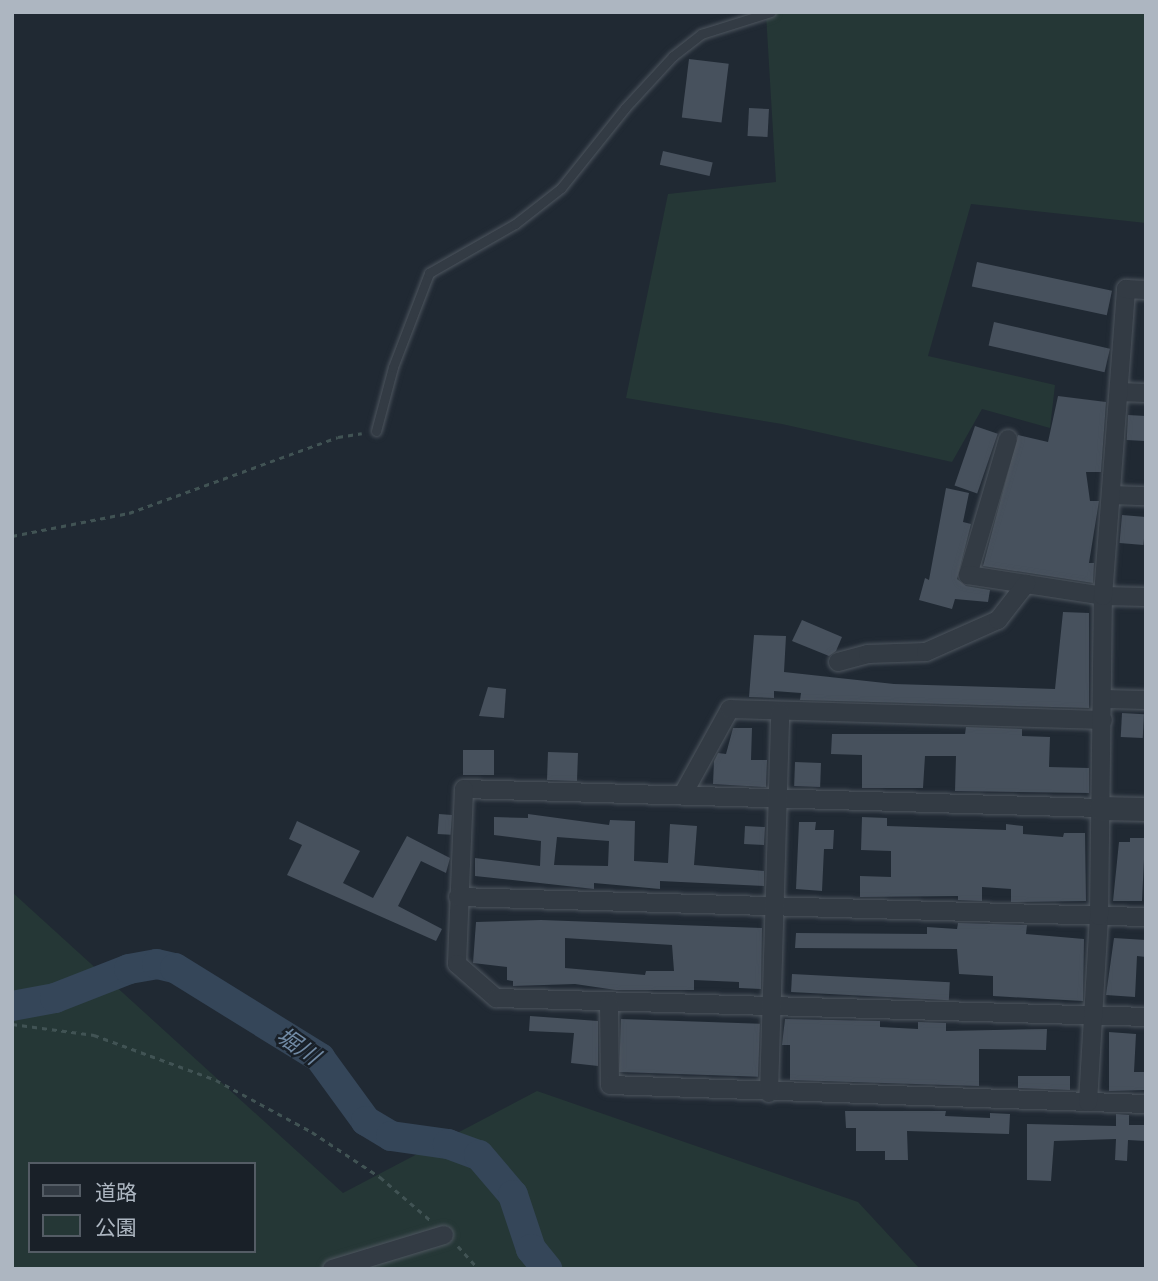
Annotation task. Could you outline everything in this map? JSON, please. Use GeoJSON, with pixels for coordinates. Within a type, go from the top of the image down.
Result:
{"type":"FeatureCollection","features":[{"type":"Feature","properties":{"kind":"street"},"geometry":{"type":"LineString","coordinates":[[1088,1102],[1098,916],[1104,699],[1103,596],[1126,289],[1146,290]]}},
{"type":"Feature","properties":{"kind":"street"},"geometry":{"type":"LineString","coordinates":[[1119,392],[1146,393]]}},
{"type":"Feature","properties":{"kind":"street"},"geometry":{"type":"LineString","coordinates":[[1008,439],[968,575],[1103,596],[1146,597]]}},
{"type":"Feature","properties":{"kind":"street"},"geometry":{"type":"LineString","coordinates":[[1111,495],[1146,496]]}},
{"type":"Feature","properties":{"kind":"street"},"geometry":{"type":"LineString","coordinates":[[838,662],[868,654],[926,652],[998,620],[1026,584]]}},
{"type":"Feature","properties":{"kind":"street"},"geometry":{"type":"LineString","coordinates":[[1104,699],[1146,700]]}},
{"type":"Feature","properties":{"kind":"street"},"geometry":{"type":"LineString","coordinates":[[682,794],[730,709],[1103,720]]}},
{"type":"Feature","properties":{"kind":"street"},"geometry":{"type":"LineString","coordinates":[[769,1093],[780,712]]}},
{"type":"Feature","properties":{"kind":"street"},"geometry":{"type":"LineString","coordinates":[[1146,809],[464,789],[457,964],[496,998],[772,1009],[1146,1017]]}},
{"type":"Feature","properties":{"kind":"street"},"geometry":{"type":"LineString","coordinates":[[458,897],[1146,917]]}},
{"type":"Feature","properties":{"kind":"street"},"geometry":{"type":"LineString","coordinates":[[609,1004],[610,1085],[769,1093],[1146,1104]]}},
{"type":"Feature","properties":{"kind":"street"},"geometry":{"type":"LineString","coordinates":[[332,1269],[444,1235]]}},
{"type":"Feature","properties":{"kind":"lane"},"geometry":{"type":"LineString","coordinates":[[376,431],[393,367],[429,273],[515,224],[561,188],[625,108],[692,42],[734,22],[771,12]]}},
{"type":"Feature","properties":{"kind":"path"},"geometry":{"type":"LineString","coordinates":[[12,536],[129,513],[338,437],[376,431]]}},
{"type":"Feature","properties":{"kind":"path"},"geometry":{"type":"LineString","coordinates":[[12,1024],[93,1035],[216,1080],[312,1132],[380,1177],[478,1269]]}},
{"type":"Feature","properties":{"kind":"green space"},"geometry":{"type":"Polygon","coordinates":[[[1146,12],[1146,223],[971,204],[928,356],[1055,385],[1050,428],[982,409],[952,462],[782,424],[626,398],[668,194],[776,182],[766,14],[1146,12]]]}},
{"type":"Feature","properties":{"kind":"green space"},"geometry":{"type":"Polygon","coordinates":[[[12,892],[343,1193],[537,1091],[858,1202],[920,1269],[12,1269],[12,892]]]}},
{"type":"Feature","properties":{"kind":"building"},"geometry":{"type":"Polygon","coordinates":[[[689,59],[729,64],[722,122],[682,118],[689,59]]]}},
{"type":"Feature","properties":{"kind":"building"},"geometry":{"type":"Polygon","coordinates":[[[749,108],[769,109],[768,137],[748,136],[749,108]]]}},
{"type":"Feature","properties":{"kind":"building"},"geometry":{"type":"Polygon","coordinates":[[[663,151],[713,162],[710,176],[660,165],[663,151]]]}},
{"type":"Feature","properties":{"kind":"building"},"geometry":{"type":"Polygon","coordinates":[[[977,262],[1112,291],[1107,315],[972,286],[977,262]]]}},
{"type":"Feature","properties":{"kind":"building"},"geometry":{"type":"Polygon","coordinates":[[[994,322],[1110,349],[1105,372],[989,345],[994,322]]]}},
{"type":"Feature","properties":{"kind":"building"},"geometry":{"type":"Polygon","coordinates":[[[1058,396],[1106,402],[1101,472],[1086,472],[1090,501],[1099,501],[1089,563],[1094,563],[1093,583],[983,566],[1018,435],[1048,442],[1058,396]]]}},
{"type":"Feature","properties":{"kind":"building"},"geometry":{"type":"Polygon","coordinates":[[[1128,415],[1146,416],[1145,441],[1127,440],[1128,415]]]}},
{"type":"Feature","properties":{"kind":"building"},"geometry":{"type":"Polygon","coordinates":[[[975,426],[998,434],[977,493],[954,486],[975,426]]]}},
{"type":"Feature","properties":{"kind":"building"},"geometry":{"type":"Polygon","coordinates":[[[946,488],[969,493],[963,522],[971,524],[957,579],[966,586],[990,590],[988,602],[955,599],[952,609],[919,600],[925,578],[929,580],[946,488]]]}},
{"type":"Feature","properties":{"kind":"building"},"geometry":{"type":"Polygon","coordinates":[[[1122,515],[1146,517],[1143,545],[1120,543],[1122,515]]]}},
{"type":"Feature","properties":{"kind":"building"},"geometry":{"type":"Polygon","coordinates":[[[1063,612],[1089,613],[1089,708],[800,700],[801,693],[774,691],[774,698],[749,697],[754,635],[786,636],[784,672],[894,684],[1055,689],[1063,612]]]}},
{"type":"Feature","properties":{"kind":"building"},"geometry":{"type":"Polygon","coordinates":[[[802,620],[842,637],[836,651],[829,656],[792,641],[802,620]]]}},
{"type":"Feature","properties":{"kind":"building"},"geometry":{"type":"Polygon","coordinates":[[[488,687],[506,689],[504,718],[479,716],[488,687]]]}},
{"type":"Feature","properties":{"kind":"building"},"geometry":{"type":"Polygon","coordinates":[[[1122,713],[1144,714],[1143,738],[1121,737],[1122,713]]]}},
{"type":"Feature","properties":{"kind":"building"},"geometry":{"type":"Polygon","coordinates":[[[966,727],[1022,729],[1022,736],[1050,737],[1049,767],[1089,768],[1089,793],[955,791],[956,756],[925,756],[923,788],[862,788],[862,755],[831,754],[832,734],[965,734],[966,727]]]}},
{"type":"Feature","properties":{"kind":"building"},"geometry":{"type":"Polygon","coordinates":[[[733,728],[752,728],[751,760],[767,760],[766,787],[713,784],[714,761],[718,753],[726,754],[733,728]]]}},
{"type":"Feature","properties":{"kind":"building"},"geometry":{"type":"Polygon","coordinates":[[[463,750],[494,750],[494,775],[463,775],[463,750]]]}},
{"type":"Feature","properties":{"kind":"building"},"geometry":{"type":"Polygon","coordinates":[[[548,752],[578,753],[577,781],[547,780],[548,752]]]}},
{"type":"Feature","properties":{"kind":"building"},"geometry":{"type":"Polygon","coordinates":[[[795,762],[821,763],[820,787],[794,786],[795,762]]]}},
{"type":"Feature","properties":{"kind":"building"},"geometry":{"type":"Polygon","coordinates":[[[439,814],[452,815],[451,835],[438,834],[439,814]]]}},
{"type":"Feature","properties":{"kind":"building"},"geometry":{"type":"Polygon","coordinates":[[[528,814],[609,825],[610,820],[635,821],[634,861],[668,863],[670,824],[697,826],[694,865],[764,871],[764,886],[660,881],[660,889],[594,883],[594,889],[475,876],[475,858],[540,866],[541,841],[494,835],[494,817],[528,818],[528,814]],[[557,837],[554,865],[608,866],[609,841],[557,837]]]}},
{"type":"Feature","properties":{"kind":"building"},"geometry":{"type":"Polygon","coordinates":[[[862,817],[887,818],[887,826],[1006,830],[1006,824],[1023,826],[1023,834],[1063,837],[1064,833],[1085,833],[1086,901],[1011,902],[1011,889],[982,887],[982,901],[958,900],[958,896],[860,897],[860,876],[891,877],[891,851],[861,850],[862,817]]]}},
{"type":"Feature","properties":{"kind":"building"},"geometry":{"type":"Polygon","coordinates":[[[297,821],[360,851],[343,883],[373,898],[407,836],[450,858],[446,873],[421,861],[398,906],[442,929],[436,941],[287,875],[302,845],[289,839],[297,821]]]}},
{"type":"Feature","properties":{"kind":"building"},"geometry":{"type":"Polygon","coordinates":[[[799,822],[816,822],[815,830],[834,830],[833,849],[824,849],[822,891],[796,889],[799,822]]]}},
{"type":"Feature","properties":{"kind":"building"},"geometry":{"type":"Polygon","coordinates":[[[745,826],[765,827],[764,845],[744,844],[745,826]]]}},
{"type":"Feature","properties":{"kind":"building"},"geometry":{"type":"Polygon","coordinates":[[[1130,838],[1145,838],[1142,901],[1113,901],[1119,842],[1130,842],[1130,838]]]}},
{"type":"Feature","properties":{"kind":"building"},"geometry":{"type":"Polygon","coordinates":[[[541,920],[762,928],[761,989],[739,988],[739,982],[694,980],[694,990],[616,990],[575,984],[513,986],[513,981],[507,980],[507,967],[473,963],[476,922],[541,920]],[[565,938],[565,968],[645,975],[646,971],[674,971],[672,945],[565,938]]]}},
{"type":"Feature","properties":{"kind":"building"},"geometry":{"type":"Polygon","coordinates":[[[958,923],[1027,925],[1026,934],[1084,939],[1083,1001],[993,996],[993,976],[959,974],[957,949],[795,948],[796,933],[927,934],[927,927],[957,929],[958,923]]]}},
{"type":"Feature","properties":{"kind":"building"},"geometry":{"type":"Polygon","coordinates":[[[1114,938],[1146,940],[1146,957],[1137,956],[1135,997],[1106,995],[1114,938]]]}},
{"type":"Feature","properties":{"kind":"building"},"geometry":{"type":"Polygon","coordinates":[[[792,974],[950,982],[949,1000],[791,992],[792,974]]]}},
{"type":"Feature","properties":{"kind":"building"},"geometry":{"type":"Polygon","coordinates":[[[530,1016],[598,1021],[598,1066],[571,1063],[574,1033],[529,1031],[530,1016]]]}},
{"type":"Feature","properties":{"kind":"building"},"geometry":{"type":"Polygon","coordinates":[[[621,1019],[760,1024],[758,1077],[619,1072],[621,1019]]]}},
{"type":"Feature","properties":{"kind":"building"},"geometry":{"type":"Polygon","coordinates":[[[785,1019],[880,1021],[880,1027],[918,1029],[918,1022],[946,1023],[946,1031],[1047,1029],[1046,1050],[979,1049],[979,1086],[790,1080],[790,1045],[782,1045],[785,1019]]]}},
{"type":"Feature","properties":{"kind":"building"},"geometry":{"type":"Polygon","coordinates":[[[1109,1032],[1136,1034],[1134,1072],[1146,1072],[1146,1090],[1109,1091],[1109,1032]]]}},
{"type":"Feature","properties":{"kind":"building"},"geometry":{"type":"Polygon","coordinates":[[[1018,1076],[1070,1076],[1070,1090],[1018,1088],[1018,1076]]]}},
{"type":"Feature","properties":{"kind":"building"},"geometry":{"type":"Polygon","coordinates":[[[845,1111],[946,1111],[945,1116],[990,1118],[990,1113],[1010,1114],[1009,1134],[907,1131],[908,1160],[885,1160],[885,1151],[856,1151],[856,1128],[846,1128],[845,1111]]]}},
{"type":"Feature","properties":{"kind":"building"},"geometry":{"type":"Polygon","coordinates":[[[1116,1114],[1129,1115],[1129,1125],[1146,1125],[1146,1141],[1128,1140],[1127,1161],[1115,1160],[1116,1139],[1054,1141],[1051,1181],[1027,1180],[1027,1124],[1116,1126],[1116,1114]]]}},
{"type":"Feature","properties":{"kind":"waterway","name":"堀川"},"geometry":{"type":"LineString","coordinates":[[12,1006],[55,998],[129,969],[157,964],[175,968],[320,1058],[366,1121],[391,1136],[448,1144],[479,1155],[513,1195],[531,1249],[547,1269]]}}]}
